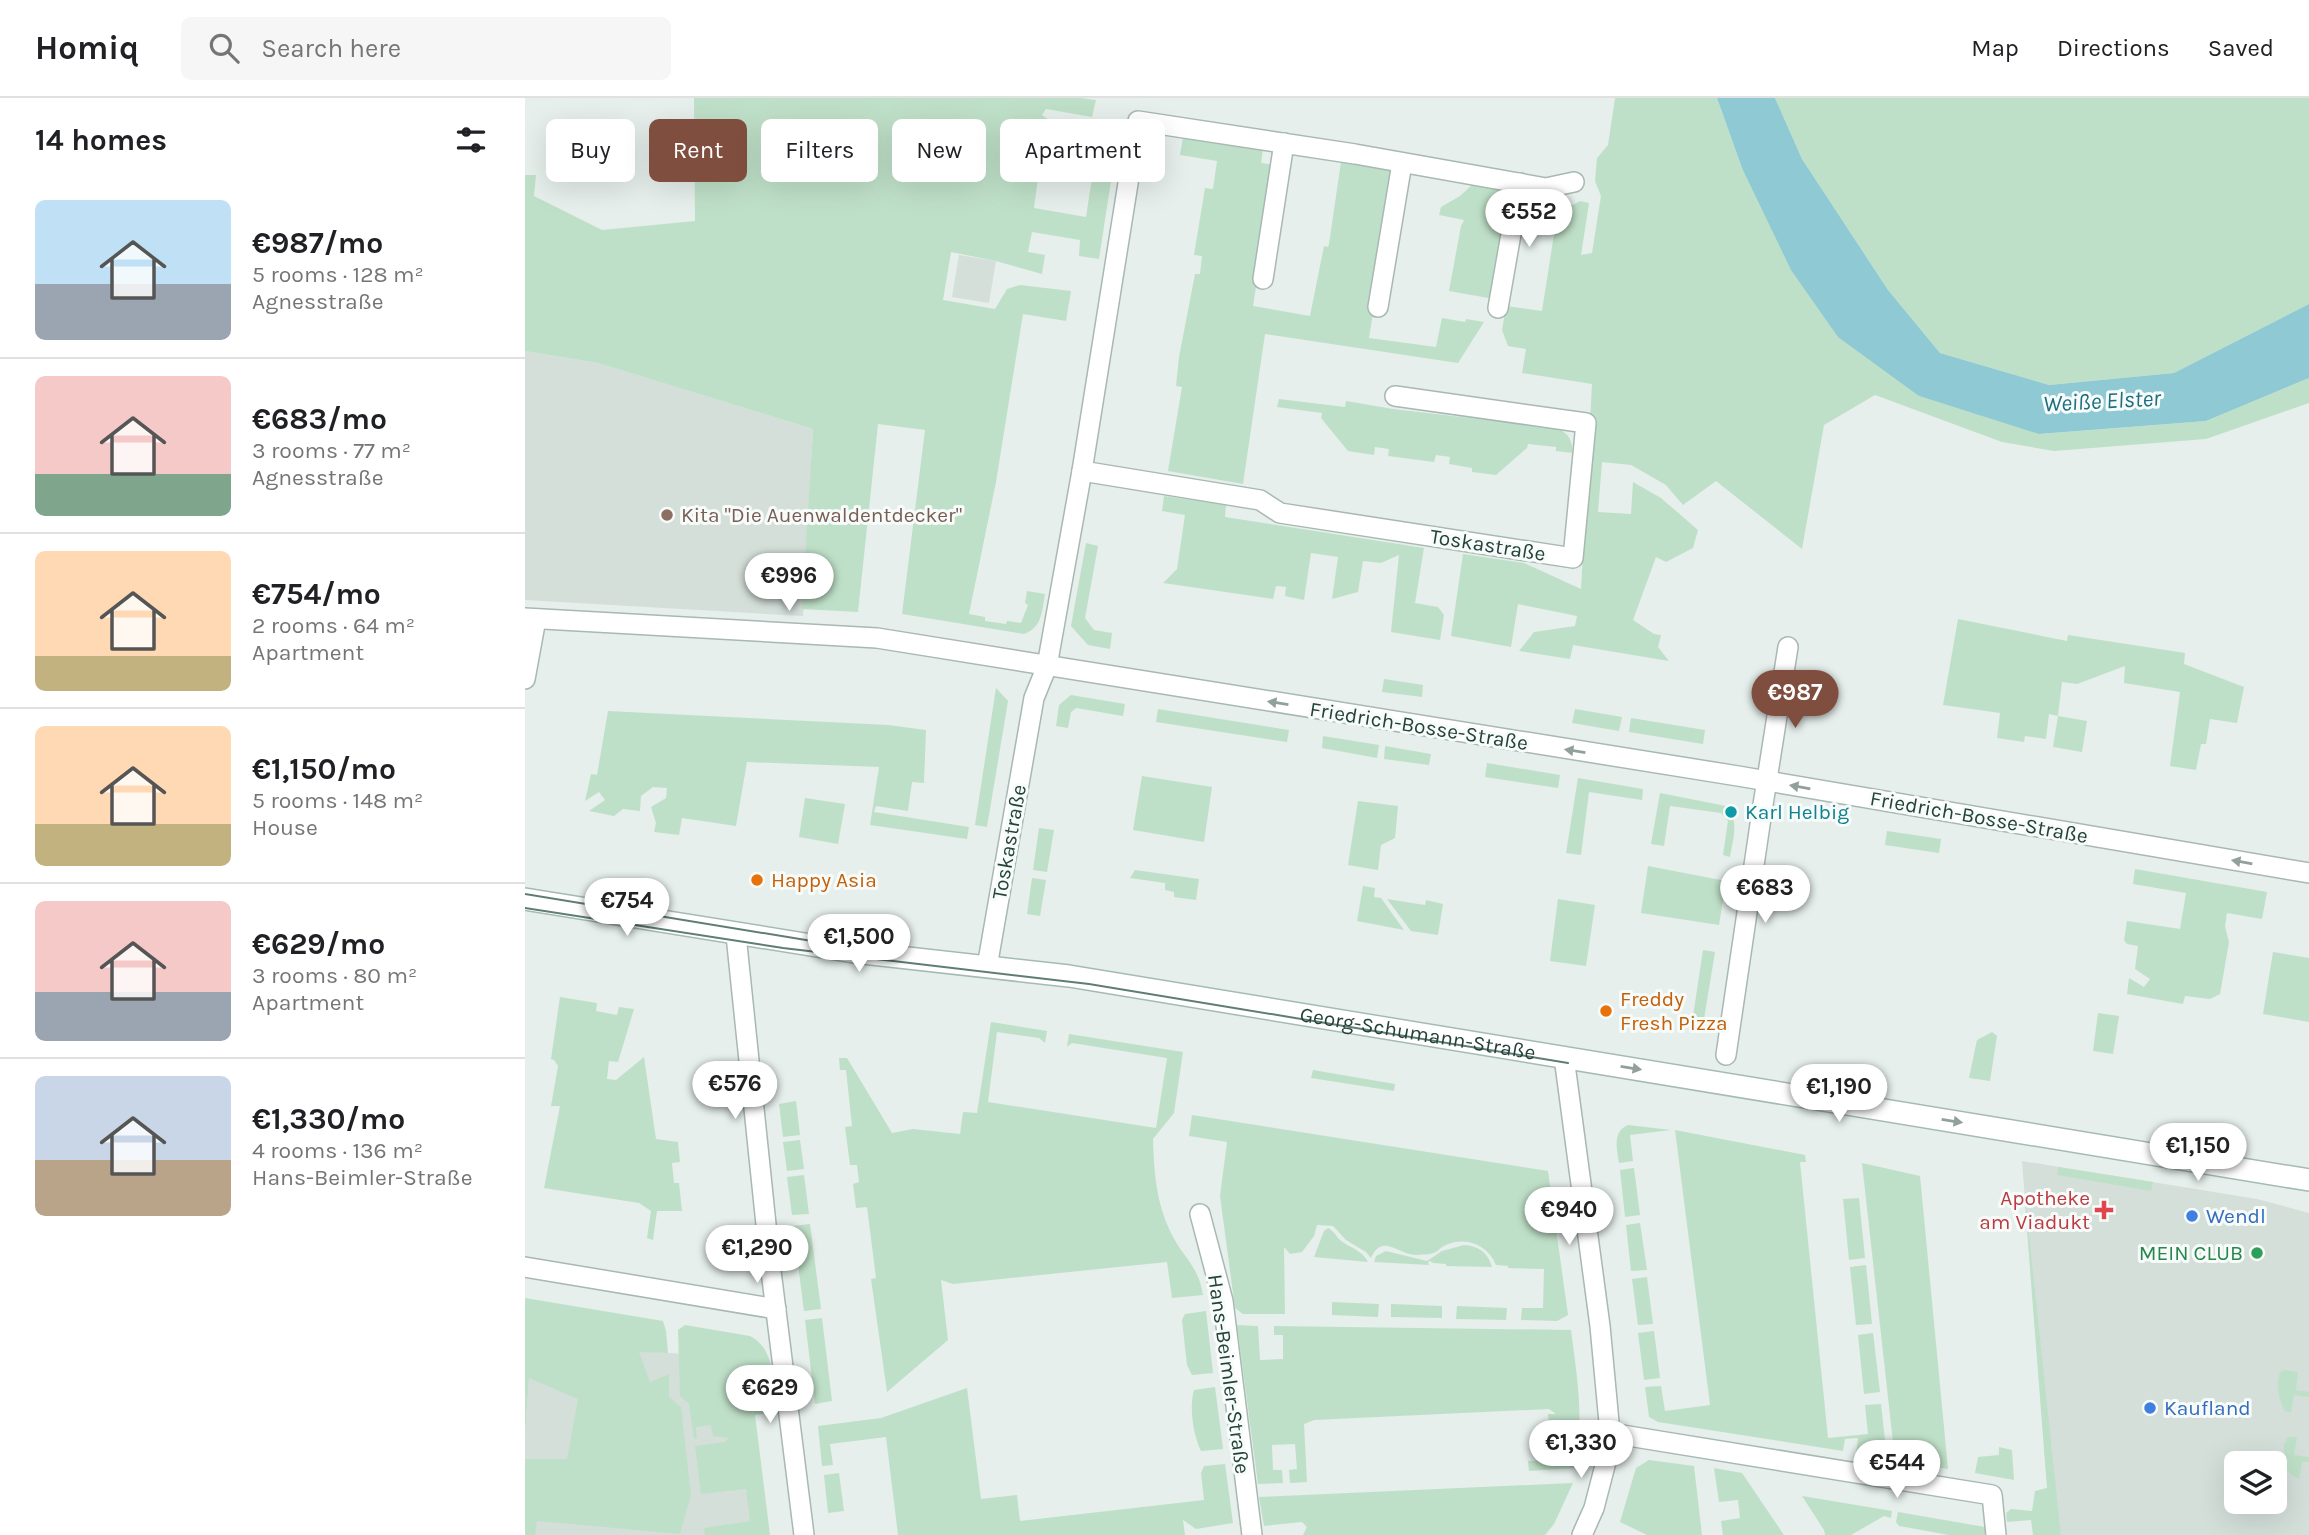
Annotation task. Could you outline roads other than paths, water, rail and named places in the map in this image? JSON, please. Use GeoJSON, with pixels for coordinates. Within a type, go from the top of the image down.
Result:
{"type":"FeatureCollection","features":[{"type":"Feature","properties":{"kind":"main road","name":"Georg-Schumann-Straße"},"geometry":{"type":"LineString","coordinates":[[525,899],[854,952],[1069,976],[2309,1180]]}},
{"type":"Feature","properties":{"kind":"street","name":"Toskastraße"},"geometry":{"type":"LineString","coordinates":[[987,967],[1034,698],[1047,666],[1082,471],[1138,121],[1546,188],[1574,182]]}},
{"type":"Feature","properties":{"kind":"street"},"geometry":{"type":"LineString","coordinates":[[1263,279],[1284,143]]}},
{"type":"Feature","properties":{"kind":"street"},"geometry":{"type":"LineString","coordinates":[[1377,307],[1402,163]]}},
{"type":"Feature","properties":{"kind":"street"},"geometry":{"type":"LineString","coordinates":[[1498,307],[1520,183]]}},
{"type":"Feature","properties":{"kind":"street","name":"Toskastraße"},"geometry":{"type":"LineString","coordinates":[[1082,471],[1260,500],[1280,513],[1573,558],[1586,423],[1395,396]]}},
{"type":"Feature","properties":{"kind":"street"},"geometry":{"type":"LineString","coordinates":[[525,679],[531,619]]}},
{"type":"Feature","properties":{"kind":"street","name":"Friedrich-Bosse-Straße"},"geometry":{"type":"LineString","coordinates":[[531,619],[877,638],[1766,781],[2309,873]]}},
{"type":"Feature","properties":{"kind":"street"},"geometry":{"type":"LineString","coordinates":[[1726,1055],[1788,647]]}},
{"type":"Feature","properties":{"kind":"street"},"geometry":{"type":"LineString","coordinates":[[736,935],[776,1309],[804,1535]]}},
{"type":"Feature","properties":{"kind":"street"},"geometry":{"type":"LineString","coordinates":[[1564,1057],[1600,1326],[1610,1433],[1608,1454],[1594,1508],[1582,1535]]}},
{"type":"Feature","properties":{"kind":"street","name":"Hans-Beimler-Straße"},"geometry":{"type":"LineString","coordinates":[[1201,1214],[1223,1301],[1252,1535]]}},
{"type":"Feature","properties":{"kind":"street"},"geometry":{"type":"LineString","coordinates":[[525,1267],[776,1309]]}},
{"type":"Feature","properties":{"kind":"street"},"geometry":{"type":"LineString","coordinates":[[1610,1433],[1992,1495],[1996,1535]]}},
{"type":"Feature","properties":{"kind":"water","name":"Weiße Elster"},"geometry":{"type":"Polygon","coordinates":[[[1717,98],[1775,98],[1802,159],[1888,290],[1940,353],[2049,385],[2174,373],[2309,304],[2309,378],[2206,421],[2039,434],[1919,396],[1838,337],[1791,270],[1742,168],[1717,98]]]}},
{"type":"Feature","properties":{"kind":"tram line"},"geometry":{"type":"LineString","coordinates":[[525,894],[830,944]]}},
{"type":"Feature","properties":{"kind":"tram line"},"geometry":{"type":"LineString","coordinates":[[525,908],[783,948],[1089,984],[1568,1063]]}},
{"type":"Feature","properties":{"kind":"place","name":"Kita \"Die Auenwaldentdecker\""},"geometry":{"type":"Point","coordinates":[667,515]}},
{"type":"Feature","properties":{"kind":"place","name":"Karl Helbig"},"geometry":{"type":"Point","coordinates":[1731,812]}},
{"type":"Feature","properties":{"kind":"place","name":"Happy Asia"},"geometry":{"type":"Point","coordinates":[757,880]}},
{"type":"Feature","properties":{"kind":"place","name":"Freddy Fresh Pizza"},"geometry":{"type":"Point","coordinates":[1606,1011]}},
{"type":"Feature","properties":{"kind":"place","name":"Apotheke am Viadukt"},"geometry":{"type":"Point","coordinates":[2104,1210]}},
{"type":"Feature","properties":{"kind":"place","name":"Wendl"},"geometry":{"type":"Point","coordinates":[2192,1216]}},
{"type":"Feature","properties":{"kind":"place","name":"MEIN CLUB"},"geometry":{"type":"Point","coordinates":[2257,1253]}},
{"type":"Feature","properties":{"kind":"place","name":"Kaufland"},"geometry":{"type":"Point","coordinates":[2150,1408]}}]}
